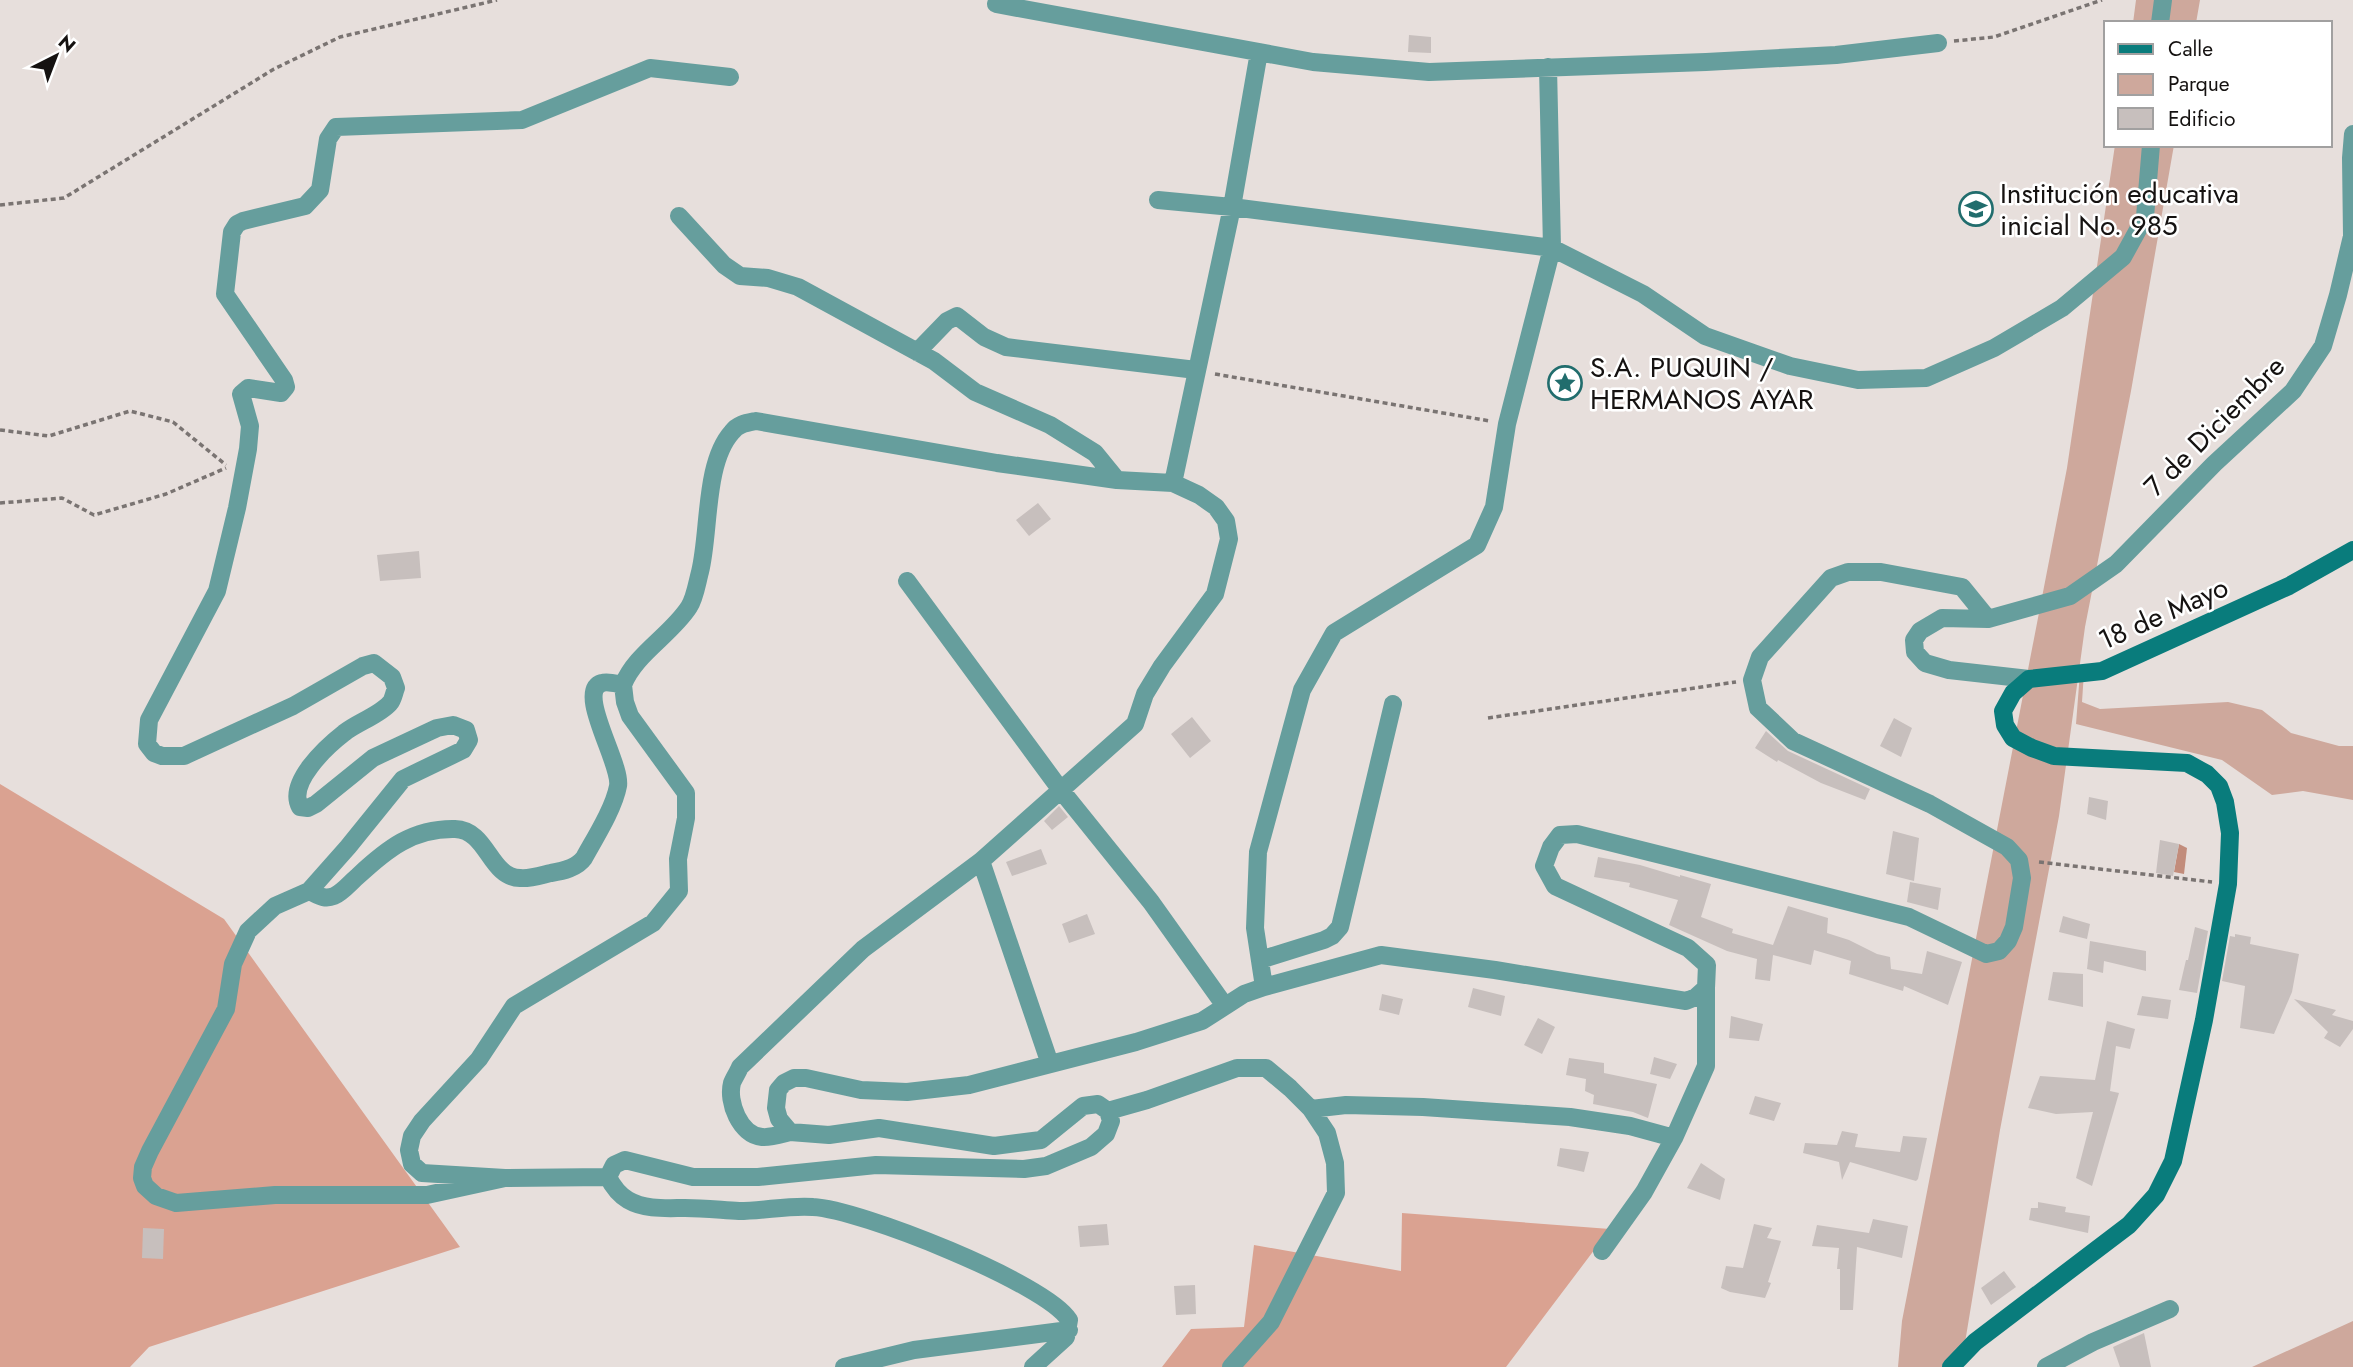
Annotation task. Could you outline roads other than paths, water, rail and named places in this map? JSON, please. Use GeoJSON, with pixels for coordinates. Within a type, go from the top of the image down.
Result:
{"type":"FeatureCollection","features":[{"type":"Feature","properties":{"kind":"street"},"geometry":{"type":"LineString","coordinates":[[2160,21],[2163,0]]}},
{"type":"Feature","properties":{"kind":"street"},"geometry":{"type":"LineString","coordinates":[[996,4],[1314,62],[1429,72],[1836,55],[1938,43]]}},
{"type":"Feature","properties":{"kind":"street"},"geometry":{"type":"LineString","coordinates":[[1173,483],[1232,207],[1259,52]]}},
{"type":"Feature","properties":{"kind":"street"},"geometry":{"type":"LineString","coordinates":[[1264,986],[1255,928],[1258,852],[1302,690],[1334,633],[1477,545],[1494,507],[1507,424],[1552,248],[1548,67]]}},
{"type":"Feature","properties":{"kind":"street"},"geometry":{"type":"LineString","coordinates":[[505,1178],[427,1195],[275,1195],[176,1203],[156,1196],[145,1186],[142,1178],[142,1167],[226,1009],[233,964],[248,931],[275,906],[309,891],[403,779],[463,750],[469,740],[466,730],[453,725],[437,728],[373,758],[316,804],[308,808],[300,807],[296,799],[298,787],[313,762],[345,733],[390,703],[396,688],[392,677],[374,663],[363,666],[293,706],[184,756],[162,757],[153,753],[147,744],[149,720],[216,591],[237,508],[248,449],[250,426],[241,394],[248,388],[281,393],[286,387],[284,380],[225,294],[232,232],[237,224],[243,221],[305,206],[320,190],[328,139],[336,127],[522,120],[650,68],[730,77]]}},
{"type":"Feature","properties":{"kind":"street","name":"7 de Diciembre"},"geometry":{"type":"LineString","coordinates":[[1987,619],[2070,596],[2116,564],[2214,464],[2293,391],[2323,346],[2352,236],[2353,134]]}},
{"type":"Feature","properties":{"kind":"street"},"geometry":{"type":"LineString","coordinates":[[1158,200],[1552,248],[1643,294],[1705,336],[1778,361],[1858,380],[1926,378],[1994,348],[2062,309],[2123,257],[2146,217],[2151,147]]}},
{"type":"Feature","properties":{"kind":"street"},"geometry":{"type":"LineString","coordinates":[[679,216],[724,265],[740,275],[768,278],[797,287],[934,361],[975,392],[1049,425],[1095,453],[1117,480]]}},
{"type":"Feature","properties":{"kind":"street"},"geometry":{"type":"LineString","coordinates":[[917,352],[947,321],[957,316],[984,337],[1006,347],[1196,370]]}},
{"type":"Feature","properties":{"kind":"street"},"geometry":{"type":"LineString","coordinates":[[756,421],[997,463],[1117,480],[1173,483],[1199,495],[1216,507],[1226,521],[1229,539],[1215,594],[1162,666],[1145,694],[1135,723],[981,862],[863,949],[740,1067],[732,1084],[735,1114],[746,1130],[761,1138],[790,1132],[829,1135],[879,1128],[994,1146],[1041,1140],[1083,1106],[1098,1104],[1108,1111],[1111,1121],[1106,1134],[1091,1147],[1046,1166],[1024,1169],[876,1165],[758,1177],[693,1177],[625,1160],[614,1164],[608,1177],[505,1178],[422,1172],[412,1164],[409,1150],[412,1136],[479,1059],[514,1006],[653,923],[679,891],[678,859],[686,818],[686,793],[631,716],[625,702],[623,685],[630,671],[690,605],[701,569],[710,494],[720,449],[733,430],[742,424],[756,421]]}},
{"type":"Feature","properties":{"kind":"street","name":"18 de Mayo"},"geometry":{"type":"LineString","coordinates":[[1987,619],[1942,618],[1930,623],[1914,640],[1915,652],[1925,663],[1949,670],[2029,679],[2102,671],[2289,586],[2353,550]]}},
{"type":"Feature","properties":{"kind":"street"},"geometry":{"type":"LineString","coordinates":[[1602,1251],[1644,1192],[1674,1139],[1706,1066],[1707,965],[1688,948],[1555,886],[1544,866],[1551,847],[1560,835],[1577,834],[1909,917],[1986,954],[1999,951],[2008,941],[2014,927],[2022,878],[2018,860],[2007,847],[1930,804],[1793,741],[1758,708],[1752,680],[1760,657],[1807,603],[1831,578],[1849,572],[1881,572],[1962,587],[1987,619]]}},
{"type":"Feature","properties":{"kind":"street"},"geometry":{"type":"LineString","coordinates":[[907,581],[1060,789],[1151,902],[1225,1006]]}},
{"type":"Feature","properties":{"kind":"street"},"geometry":{"type":"LineString","coordinates":[[1951,1367],[1975,1342],[2129,1225],[2156,1195],[2173,1161],[2204,1020],[2228,884],[2230,833],[2225,802],[2219,786],[2207,774],[2187,763],[2054,756],[2013,738],[2005,725],[2003,711],[2013,693],[2029,679]]}},
{"type":"Feature","properties":{"kind":"street"},"geometry":{"type":"LineString","coordinates":[[309,891],[324,898],[336,896],[387,849],[430,831],[459,829],[472,835],[485,846],[497,867],[507,875],[520,878],[565,871],[581,862],[619,784],[617,766],[594,710],[595,690],[604,682],[623,685]]}},
{"type":"Feature","properties":{"kind":"street"},"geometry":{"type":"LineString","coordinates":[[1260,960],[1324,940],[1340,927],[1393,704]]}},
{"type":"Feature","properties":{"kind":"street"},"geometry":{"type":"LineString","coordinates":[[981,862],[1051,1064]]}},
{"type":"Feature","properties":{"kind":"street"},"geometry":{"type":"LineString","coordinates":[[790,1132],[779,1119],[776,1108],[778,1090],[794,1078],[862,1090],[907,1092],[969,1085],[1136,1042],[1202,1021],[1244,994],[1264,986],[1381,955],[1495,970],[1686,1001],[1696,998],[1706,988]]}},
{"type":"Feature","properties":{"kind":"street"},"geometry":{"type":"LineString","coordinates":[[1108,1111],[1237,1068],[1266,1068],[1311,1109],[1327,1133],[1332,1148],[1336,1193],[1271,1322],[1231,1367]]}},
{"type":"Feature","properties":{"kind":"street"},"geometry":{"type":"LineString","coordinates":[[1311,1109],[1346,1105],[1423,1107],[1570,1117],[1630,1126],[1674,1139]]}},
{"type":"Feature","properties":{"kind":"street"},"geometry":{"type":"LineString","coordinates":[[608,1177],[615,1191],[629,1201],[646,1207],[740,1211],[815,1207],[869,1220],[956,1252],[1027,1287],[1063,1311],[1069,1320],[1069,1330],[1061,1344],[1033,1367]]}},
{"type":"Feature","properties":{"kind":"street"},"geometry":{"type":"LineString","coordinates":[[2046,1367],[2093,1342],[2171,1309]]}},
{"type":"Feature","properties":{"kind":"street"},"geometry":{"type":"LineString","coordinates":[[844,1367],[914,1350],[1069,1330]]}},
{"type":"Feature","properties":{"kind":"place","name":"Institución educativa inicial No. 985"},"geometry":{"type":"Point","coordinates":[1976,209]}},
{"type":"Feature","properties":{"kind":"place","name":"S.A. PUQUIN / HERMANOS AYAR"},"geometry":{"type":"Point","coordinates":[1565,383]}}]}
